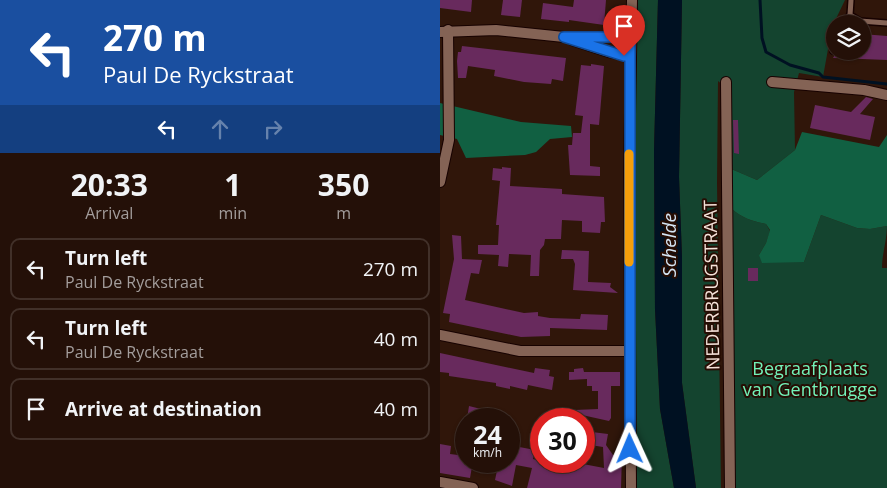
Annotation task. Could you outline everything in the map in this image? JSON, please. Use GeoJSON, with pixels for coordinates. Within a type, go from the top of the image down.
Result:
{"type":"FeatureCollection","features":[{"type":"Feature","properties":{"kind":"street"},"geometry":{"type":"LineString","coordinates":[[631,488],[629,351],[630,37],[632,0]]}},
{"type":"Feature","properties":{"kind":"street"},"geometry":{"type":"LineString","coordinates":[[440,182],[443,151],[449,140],[444,31],[496,30],[564,37],[630,37]]}},
{"type":"Feature","properties":{"kind":"street"},"geometry":{"type":"LineString","coordinates":[[564,37],[609,52],[630,56]]}},
{"type":"Feature","properties":{"kind":"street","name":"NEDERBRUGSTRAAT"},"geometry":{"type":"LineString","coordinates":[[726,82],[730,488]]}},
{"type":"Feature","properties":{"kind":"street"},"geometry":{"type":"LineString","coordinates":[[772,82],[864,90],[887,95]]}},
{"type":"Feature","properties":{"kind":"street"},"geometry":{"type":"LineString","coordinates":[[440,335],[520,351],[629,351]]}},
{"type":"Feature","properties":{"kind":"street"},"geometry":{"type":"LineString","coordinates":[[440,482],[473,488]]}},
{"type":"Feature","properties":{"kind":"lane"},"geometry":{"type":"LineString","coordinates":[[850,15],[851,0]]}},
{"type":"Feature","properties":{"kind":"lane"},"geometry":{"type":"LineString","coordinates":[[871,22],[887,23]]}},
{"type":"Feature","properties":{"kind":"green space"},"geometry":{"type":"Polygon","coordinates":[[[638,0],[658,0],[654,151],[655,309],[660,409],[674,488],[637,488],[634,171],[638,0]]]}},
{"type":"Feature","properties":{"kind":"green space"},"geometry":{"type":"Polygon","coordinates":[[[682,0],[845,0],[838,15],[826,15],[826,60],[823,77],[799,73],[794,92],[795,150],[757,180],[729,168],[730,91],[718,81],[717,183],[721,488],[696,488],[682,383],[682,257],[679,177],[682,0]]]}},
{"type":"Feature","properties":{"kind":"green space"},"geometry":{"type":"Polygon","coordinates":[[[440,103],[521,122],[571,126],[572,137],[550,139],[536,152],[525,155],[466,158],[457,139],[440,135],[440,103]]]}},
{"type":"Feature","properties":{"kind":"green space"},"geometry":{"type":"Polygon","coordinates":[[[802,132],[879,147],[887,135],[887,226],[870,229],[857,228],[821,215],[804,262],[762,263],[759,255],[766,243],[770,230],[766,224],[747,219],[732,209],[729,168],[757,180],[795,150],[802,132]]]}},
{"type":"Feature","properties":{"kind":"green space","name":"Begraafplaats van Gentbrugge"},"geometry":{"type":"Polygon","coordinates":[[[732,209],[747,219],[766,224],[770,231],[759,255],[804,262],[821,215],[857,228],[870,229],[887,226],[882,268],[887,268],[887,488],[734,488],[732,209]]]}},
{"type":"Feature","properties":{"kind":"water","name":"Schelde"},"geometry":{"type":"Polygon","coordinates":[[[658,0],[682,0],[679,177],[682,257],[682,383],[696,488],[674,488],[660,409],[655,309],[654,151],[658,0]]]}},
{"type":"Feature","properties":{"kind":"building"},"geometry":{"type":"Polygon","coordinates":[[[440,0],[472,0],[471,12],[440,8],[440,0]]]}},
{"type":"Feature","properties":{"kind":"building"},"geometry":{"type":"Polygon","coordinates":[[[503,0],[522,0],[520,17],[501,15],[503,0]]]}},
{"type":"Feature","properties":{"kind":"building"},"geometry":{"type":"Polygon","coordinates":[[[574,0],[606,0],[604,25],[569,20],[569,22],[541,19],[543,3],[573,7],[574,0]]]}},
{"type":"Feature","properties":{"kind":"building"},"geometry":{"type":"Polygon","coordinates":[[[871,35],[887,36],[887,60],[871,59],[871,35]]]}},
{"type":"Feature","properties":{"kind":"building"},"geometry":{"type":"Polygon","coordinates":[[[462,46],[566,58],[563,81],[552,79],[551,84],[524,82],[494,76],[495,70],[468,66],[466,78],[458,78],[458,52],[461,52],[462,46]]]}},
{"type":"Feature","properties":{"kind":"building"},"geometry":{"type":"Polygon","coordinates":[[[591,64],[604,66],[599,125],[590,124],[590,166],[600,167],[600,176],[570,175],[568,145],[572,145],[573,133],[581,133],[583,116],[575,115],[581,65],[591,66],[591,64]]]}},
{"type":"Feature","properties":{"kind":"building"},"geometry":{"type":"Polygon","coordinates":[[[866,97],[873,99],[860,114],[875,117],[870,140],[810,128],[815,105],[851,112],[866,97]]]}},
{"type":"Feature","properties":{"kind":"building"},"geometry":{"type":"Polygon","coordinates":[[[733,120],[738,120],[739,154],[734,153],[733,120]]]}},
{"type":"Feature","properties":{"kind":"building"},"geometry":{"type":"Polygon","coordinates":[[[502,167],[511,168],[510,186],[562,189],[562,194],[604,197],[605,222],[601,222],[600,233],[582,232],[582,221],[562,220],[561,239],[545,239],[544,245],[540,250],[539,276],[530,276],[531,255],[509,254],[508,267],[498,266],[499,255],[478,254],[478,245],[498,245],[499,225],[496,225],[500,181],[492,180],[493,168],[502,169],[502,167]]]}},
{"type":"Feature","properties":{"kind":"building"},"geometry":{"type":"Polygon","coordinates":[[[452,235],[461,236],[462,259],[482,260],[479,274],[471,273],[465,300],[524,313],[538,312],[538,316],[550,318],[580,319],[581,314],[608,315],[607,330],[550,328],[550,336],[521,337],[449,322],[450,314],[443,313],[454,259],[452,235]]]}},
{"type":"Feature","properties":{"kind":"building"},"geometry":{"type":"Polygon","coordinates":[[[562,250],[589,251],[588,282],[611,283],[610,287],[618,293],[573,290],[575,264],[573,259],[561,259],[562,250]]]}},
{"type":"Feature","properties":{"kind":"building"},"geometry":{"type":"Polygon","coordinates":[[[748,268],[758,268],[758,281],[748,281],[748,268]]]}},
{"type":"Feature","properties":{"kind":"building"},"geometry":{"type":"Polygon","coordinates":[[[440,353],[534,373],[535,368],[550,370],[549,376],[554,377],[552,390],[528,385],[527,390],[510,386],[510,389],[496,386],[496,383],[449,376],[449,373],[440,372],[440,353]]]}},
{"type":"Feature","properties":{"kind":"building"},"geometry":{"type":"Polygon","coordinates":[[[583,368],[584,372],[620,372],[620,386],[611,386],[611,418],[609,421],[595,418],[595,409],[598,409],[598,391],[592,391],[592,386],[587,386],[587,379],[569,380],[569,372],[574,372],[574,369],[583,368]]]}},
{"type":"Feature","properties":{"kind":"building"},"geometry":{"type":"Polygon","coordinates":[[[595,432],[608,434],[606,445],[613,455],[622,455],[621,488],[527,488],[531,473],[595,473],[595,466],[604,468],[603,447],[595,446],[595,432]]]}},
{"type":"Feature","properties":{"kind":"building"},"geometry":{"type":"Polygon","coordinates":[[[440,444],[451,446],[450,454],[455,455],[455,473],[471,473],[470,478],[440,473],[440,444]]]}},
{"type":"Feature","properties":{"kind":"building"},"geometry":{"type":"Polygon","coordinates":[[[520,447],[530,449],[530,468],[520,466],[520,447]]]}},
{"type":"Feature","properties":{"kind":"building"},"geometry":{"type":"Polygon","coordinates":[[[496,473],[514,473],[512,486],[495,480],[496,473]]]}},
{"type":"Feature","properties":{"kind":"waterway"},"geometry":{"type":"LineString","coordinates":[[760,0],[762,38],[766,52],[790,65],[819,73],[823,77],[887,84]]}},
{"type":"Feature","properties":{"kind":"slow traffic"},"geometry":{"type":"LineString","coordinates":[[629,154],[629,262]]}},
{"type":"Feature","properties":{"kind":"route"},"geometry":{"type":"LineString","coordinates":[[624,56],[564,37],[630,37],[630,449]]}}]}
